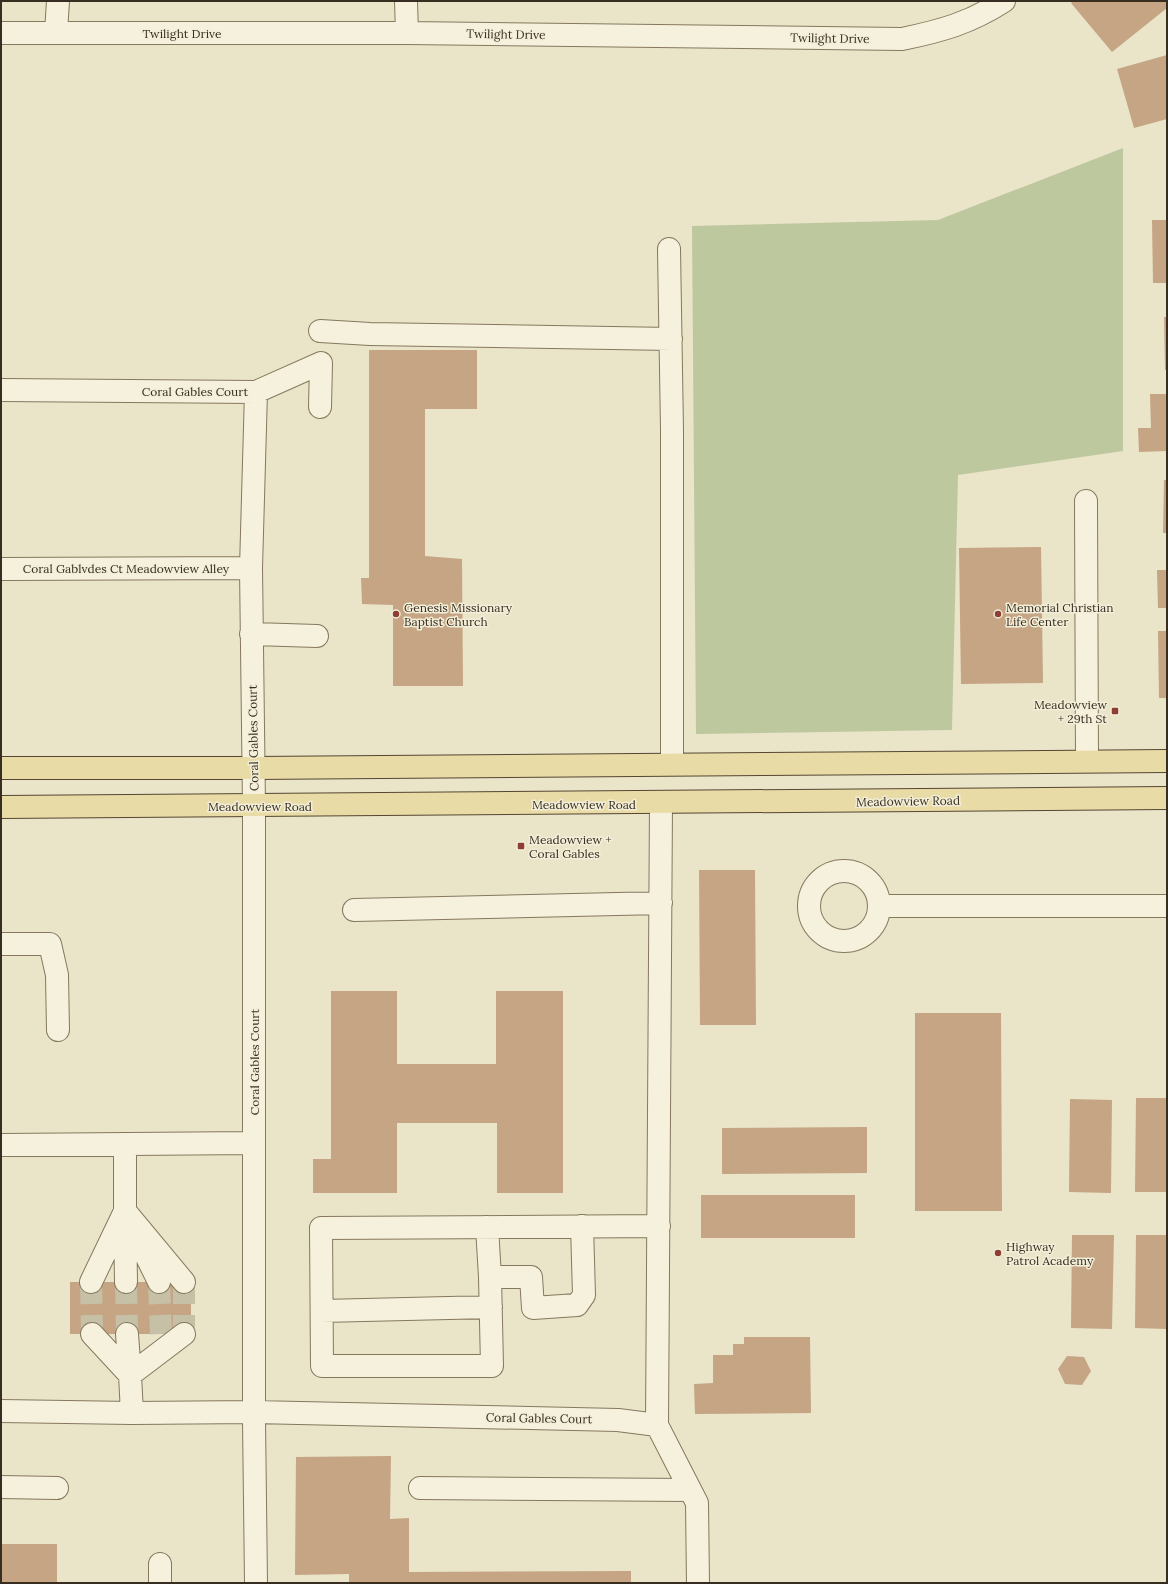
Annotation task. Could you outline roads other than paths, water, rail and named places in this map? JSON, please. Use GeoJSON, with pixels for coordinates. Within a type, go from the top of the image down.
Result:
{"type":"FeatureCollection","features":[{"type":"Feature","properties":{"kind":"main road"},"geometry":{"type":"LineString","coordinates":[[1,768],[254,768],[1167,761]]}},
{"type":"Feature","properties":{"kind":"main road","name":"Meadowview Road"},"geometry":{"type":"LineString","coordinates":[[1,807],[1167,798]]}},
{"type":"Feature","properties":{"kind":"street"},"geometry":{"type":"LineString","coordinates":[[56,32],[58,1]]}},
{"type":"Feature","properties":{"kind":"street"},"geometry":{"type":"LineString","coordinates":[[406,1],[407,33]]}},
{"type":"Feature","properties":{"kind":"street","name":"Twilight Drive"},"geometry":{"type":"LineString","coordinates":[[1,33],[407,33],[902,39],[941,31],[984,14],[1004,1]]}},
{"type":"Feature","properties":{"kind":"street"},"geometry":{"type":"LineString","coordinates":[[669,249],[672,764]]}},
{"type":"Feature","properties":{"kind":"street"},"geometry":{"type":"LineString","coordinates":[[320,331],[370,334],[670,339]]}},
{"type":"Feature","properties":{"kind":"street"},"geometry":{"type":"LineString","coordinates":[[256,392],[320,363],[320,407]]}},
{"type":"Feature","properties":{"kind":"street","name":"Coral Gables Court"},"geometry":{"type":"LineString","coordinates":[[1,390],[256,392],[251,568],[254,768],[254,1412],[256,1583]]}},
{"type":"Feature","properties":{"kind":"street"},"geometry":{"type":"LineString","coordinates":[[1086,501],[1087,761]]}},
{"type":"Feature","properties":{"kind":"street","name":"Coral Gablvdes Ct Meadowview Alley"},"geometry":{"type":"LineString","coordinates":[[1,569],[251,568]]}},
{"type":"Feature","properties":{"kind":"street"},"geometry":{"type":"LineString","coordinates":[[251,634],[317,636]]}},
{"type":"Feature","properties":{"kind":"street"},"geometry":{"type":"LineString","coordinates":[[661,803],[657,1425],[697,1502],[698,1583]]}},
{"type":"Feature","properties":{"kind":"street"},"geometry":{"type":"LineString","coordinates":[[354,910],[661,903]]}},
{"type":"Feature","properties":{"kind":"street"},"geometry":{"type":"LineString","coordinates":[[880,906],[1167,906]]}},
{"type":"Feature","properties":{"kind":"street"},"geometry":{"type":"LineString","coordinates":[[1,944],[50,944],[57,975],[58,1030]]}},
{"type":"Feature","properties":{"kind":"street"},"geometry":{"type":"LineString","coordinates":[[1,1145],[254,1143]]}},
{"type":"Feature","properties":{"kind":"street"},"geometry":{"type":"LineString","coordinates":[[125,1144],[126,1282]]}},
{"type":"Feature","properties":{"kind":"street"},"geometry":{"type":"LineString","coordinates":[[90,1282],[125,1211]]}},
{"type":"Feature","properties":{"kind":"street"},"geometry":{"type":"LineString","coordinates":[[125,1211],[159,1282]]}},
{"type":"Feature","properties":{"kind":"street"},"geometry":{"type":"LineString","coordinates":[[125,1211],[184,1282]]}},
{"type":"Feature","properties":{"kind":"street"},"geometry":{"type":"LineString","coordinates":[[487,1227],[490,1277],[492,1366],[322,1366],[321,1228],[582,1226],[659,1226]]}},
{"type":"Feature","properties":{"kind":"street"},"geometry":{"type":"LineString","coordinates":[[490,1277],[531,1277],[533,1308],[577,1305],[584,1295],[582,1226]]}},
{"type":"Feature","properties":{"kind":"street"},"geometry":{"type":"LineString","coordinates":[[322,1311],[491,1308]]}},
{"type":"Feature","properties":{"kind":"street"},"geometry":{"type":"LineString","coordinates":[[92,1334],[130,1375]]}},
{"type":"Feature","properties":{"kind":"street"},"geometry":{"type":"LineString","coordinates":[[127,1334],[132,1413]]}},
{"type":"Feature","properties":{"kind":"street"},"geometry":{"type":"LineString","coordinates":[[130,1375],[161,1334]]}},
{"type":"Feature","properties":{"kind":"street"},"geometry":{"type":"LineString","coordinates":[[130,1375],[184,1334]]}},
{"type":"Feature","properties":{"kind":"street"},"geometry":{"type":"LineString","coordinates":[[1,1411],[132,1413],[254,1412]]}},
{"type":"Feature","properties":{"kind":"street","name":"Coral Gables Court"},"geometry":{"type":"LineString","coordinates":[[254,1412],[618,1420],[657,1425]]}},
{"type":"Feature","properties":{"kind":"street"},"geometry":{"type":"LineString","coordinates":[[1,1487],[56,1488]]}},
{"type":"Feature","properties":{"kind":"street"},"geometry":{"type":"LineString","coordinates":[[420,1488],[690,1490]]}},
{"type":"Feature","properties":{"kind":"tunnel"},"geometry":{"type":"LineString","coordinates":[[91,1282],[92,1334]]}},
{"type":"Feature","properties":{"kind":"tunnel"},"geometry":{"type":"LineString","coordinates":[[126,1282],[127,1334]]}},
{"type":"Feature","properties":{"kind":"tunnel"},"geometry":{"type":"LineString","coordinates":[[159,1282],[161,1334]]}},
{"type":"Feature","properties":{"kind":"tunnel"},"geometry":{"type":"LineString","coordinates":[[184,1282],[184,1334]]}},
{"type":"Feature","properties":{"kind":"place","name":"Genesis Missionary Baptist Church"},"geometry":{"type":"Point","coordinates":[396,614]}},
{"type":"Feature","properties":{"kind":"place","name":"Memorial Christian Life Center"},"geometry":{"type":"Point","coordinates":[998,614]}},
{"type":"Feature","properties":{"kind":"place","name":"Meadowview + 29th St"},"geometry":{"type":"Point","coordinates":[1115,711]}},
{"type":"Feature","properties":{"kind":"place","name":"Meadowview + Coral Gables"},"geometry":{"type":"Point","coordinates":[521,846]}},
{"type":"Feature","properties":{"kind":"place","name":"Highway Patrol Academy"},"geometry":{"type":"Point","coordinates":[998,1253]}}]}
